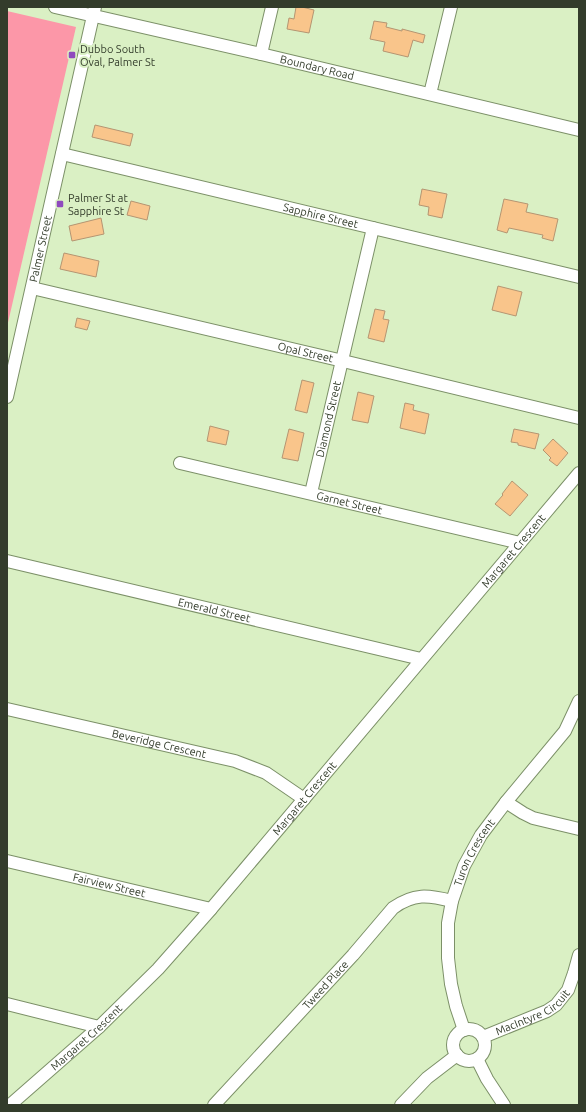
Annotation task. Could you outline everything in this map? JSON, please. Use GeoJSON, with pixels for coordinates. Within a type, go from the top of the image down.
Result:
{"type":"FeatureCollection","features":[{"type":"Feature","properties":{"kind":"street","name":"Boundary Road"},"geometry":{"type":"LineString","coordinates":[[55,7],[94,11],[261,54],[579,130]]}},
{"type":"Feature","properties":{"kind":"street"},"geometry":{"type":"LineString","coordinates":[[261,54],[272,7]]}},
{"type":"Feature","properties":{"kind":"street"},"geometry":{"type":"LineString","coordinates":[[430,94],[451,7]]}},
{"type":"Feature","properties":{"kind":"street","name":"Palmer Street"},"geometry":{"type":"LineString","coordinates":[[7,397],[94,11]]}},
{"type":"Feature","properties":{"kind":"street","name":"Sapphire Street"},"geometry":{"type":"LineString","coordinates":[[62,154],[579,277]]}},
{"type":"Feature","properties":{"kind":"street","name":"Diamond Street"},"geometry":{"type":"LineString","coordinates":[[312,493],[373,228]]}},
{"type":"Feature","properties":{"kind":"street","name":"Opal Street"},"geometry":{"type":"LineString","coordinates":[[32,288],[579,418]]}},
{"type":"Feature","properties":{"kind":"street","name":"Garnet Street"},"geometry":{"type":"LineString","coordinates":[[180,463],[520,543]]}},
{"type":"Feature","properties":{"kind":"street","name":"Margaret Crescent"},"geometry":{"type":"LineString","coordinates":[[10,1105],[99,1027],[158,969],[211,909],[579,473]]}},
{"type":"Feature","properties":{"kind":"street","name":"Emerald Street"},"geometry":{"type":"LineString","coordinates":[[7,561],[421,659]]}},
{"type":"Feature","properties":{"kind":"street","name":"Turon Crescent"},"geometry":{"type":"LineString","coordinates":[[464,1030],[450,984],[448,923],[452,900],[464,866],[481,836],[506,802],[565,731],[579,701]]}},
{"type":"Feature","properties":{"kind":"street","name":"Beveridge Crescent"},"geometry":{"type":"LineString","coordinates":[[7,709],[236,761],[266,774],[304,799]]}},
{"type":"Feature","properties":{"kind":"street"},"geometry":{"type":"LineString","coordinates":[[506,802],[533,818],[579,829]]}},
{"type":"Feature","properties":{"kind":"street","name":"Fairview Street"},"geometry":{"type":"LineString","coordinates":[[7,861],[211,909]]}},
{"type":"Feature","properties":{"kind":"street","name":"Tweed Place"},"geometry":{"type":"LineString","coordinates":[[214,1105],[353,955],[393,908],[402,902],[418,897],[430,896],[452,900]]}},
{"type":"Feature","properties":{"kind":"street","name":"MacIntyre Circuit"},"geometry":{"type":"LineString","coordinates":[[483,1037],[547,1011],[556,1005],[568,990],[579,955]]}},
{"type":"Feature","properties":{"kind":"street"},"geometry":{"type":"LineString","coordinates":[[7,1004],[99,1027]]}},
{"type":"Feature","properties":{"kind":"street"},"geometry":{"type":"LineString","coordinates":[[464,1030],[474,1030],[483,1037],[485,1045],[484,1049],[480,1056],[472,1060],[461,1058],[457,1055],[453,1046],[456,1036],[459,1032],[464,1030]]}},
{"type":"Feature","properties":{"kind":"street"},"geometry":{"type":"LineString","coordinates":[[401,1105],[427,1078],[457,1055]]}},
{"type":"Feature","properties":{"kind":"street"},"geometry":{"type":"LineString","coordinates":[[477,1058],[486,1079],[504,1105]]}},
{"type":"Feature","properties":{"kind":"shaded area"},"geometry":{"type":"Polygon","coordinates":[[[7,11],[76,27],[7,327],[7,11]]]}},
{"type":"Feature","properties":{"kind":"building"},"geometry":{"type":"Polygon","coordinates":[[[296,7],[314,10],[309,33],[287,29],[289,18],[294,19],[296,7]]]}},
{"type":"Feature","properties":{"kind":"building"},"geometry":{"type":"Polygon","coordinates":[[[374,21],[387,23],[386,27],[402,31],[402,29],[425,35],[423,43],[413,40],[408,57],[383,51],[385,42],[370,39],[374,21]]]}},
{"type":"Feature","properties":{"kind":"building"},"geometry":{"type":"Polygon","coordinates":[[[95,125],[133,134],[130,146],[92,137],[95,125]]]}},
{"type":"Feature","properties":{"kind":"building"},"geometry":{"type":"Polygon","coordinates":[[[422,189],[447,194],[442,218],[428,215],[429,207],[419,205],[422,189]]]}},
{"type":"Feature","properties":{"kind":"building"},"geometry":{"type":"Polygon","coordinates":[[[504,199],[528,204],[526,212],[558,219],[553,241],[542,238],[543,235],[509,228],[507,233],[497,230],[504,199]]]}},
{"type":"Feature","properties":{"kind":"building"},"geometry":{"type":"Polygon","coordinates":[[[131,201],[150,206],[147,220],[127,215],[131,201]]]}},
{"type":"Feature","properties":{"kind":"building"},"geometry":{"type":"Polygon","coordinates":[[[101,218],[104,234],[72,241],[69,226],[101,218]]]}},
{"type":"Feature","properties":{"kind":"building"},"geometry":{"type":"Polygon","coordinates":[[[64,253],[99,261],[96,277],[60,269],[64,253]]]}},
{"type":"Feature","properties":{"kind":"building"},"geometry":{"type":"Polygon","coordinates":[[[498,286],[522,292],[516,316],[492,310],[498,286]]]}},
{"type":"Feature","properties":{"kind":"building"},"geometry":{"type":"Polygon","coordinates":[[[375,309],[385,311],[383,319],[389,320],[384,342],[368,338],[375,309]]]}},
{"type":"Feature","properties":{"kind":"building"},"geometry":{"type":"Polygon","coordinates":[[[77,318],[90,321],[87,330],[75,327],[77,318]]]}},
{"type":"Feature","properties":{"kind":"building"},"geometry":{"type":"Polygon","coordinates":[[[302,380],[314,383],[307,413],[295,410],[302,380]]]}},
{"type":"Feature","properties":{"kind":"building"},"geometry":{"type":"Polygon","coordinates":[[[358,392],[374,396],[368,423],[352,420],[358,392]]]}},
{"type":"Feature","properties":{"kind":"building"},"geometry":{"type":"Polygon","coordinates":[[[405,403],[414,405],[413,410],[429,414],[425,434],[400,428],[405,403]]]}},
{"type":"Feature","properties":{"kind":"building"},"geometry":{"type":"Polygon","coordinates":[[[210,426],[229,431],[226,445],[207,441],[210,426]]]}},
{"type":"Feature","properties":{"kind":"building"},"geometry":{"type":"Polygon","coordinates":[[[289,429],[304,433],[298,461],[282,458],[289,429]]]}},
{"type":"Feature","properties":{"kind":"building"},"geometry":{"type":"Polygon","coordinates":[[[514,429],[539,434],[535,449],[511,442],[514,429]]]}},
{"type":"Feature","properties":{"kind":"building"},"geometry":{"type":"Polygon","coordinates":[[[553,439],[568,453],[557,466],[549,460],[551,458],[543,450],[553,439]]]}},
{"type":"Feature","properties":{"kind":"building"},"geometry":{"type":"Polygon","coordinates":[[[512,481],[528,495],[510,516],[495,504],[512,481]]]}},
{"type":"Feature","properties":{"kind":"place","name":"Dubbo South Oval, Palmer St"},"geometry":{"type":"Point","coordinates":[72,55]}},
{"type":"Feature","properties":{"kind":"place","name":"Palmer St at Sapphire St"},"geometry":{"type":"Point","coordinates":[60,204]}}]}
